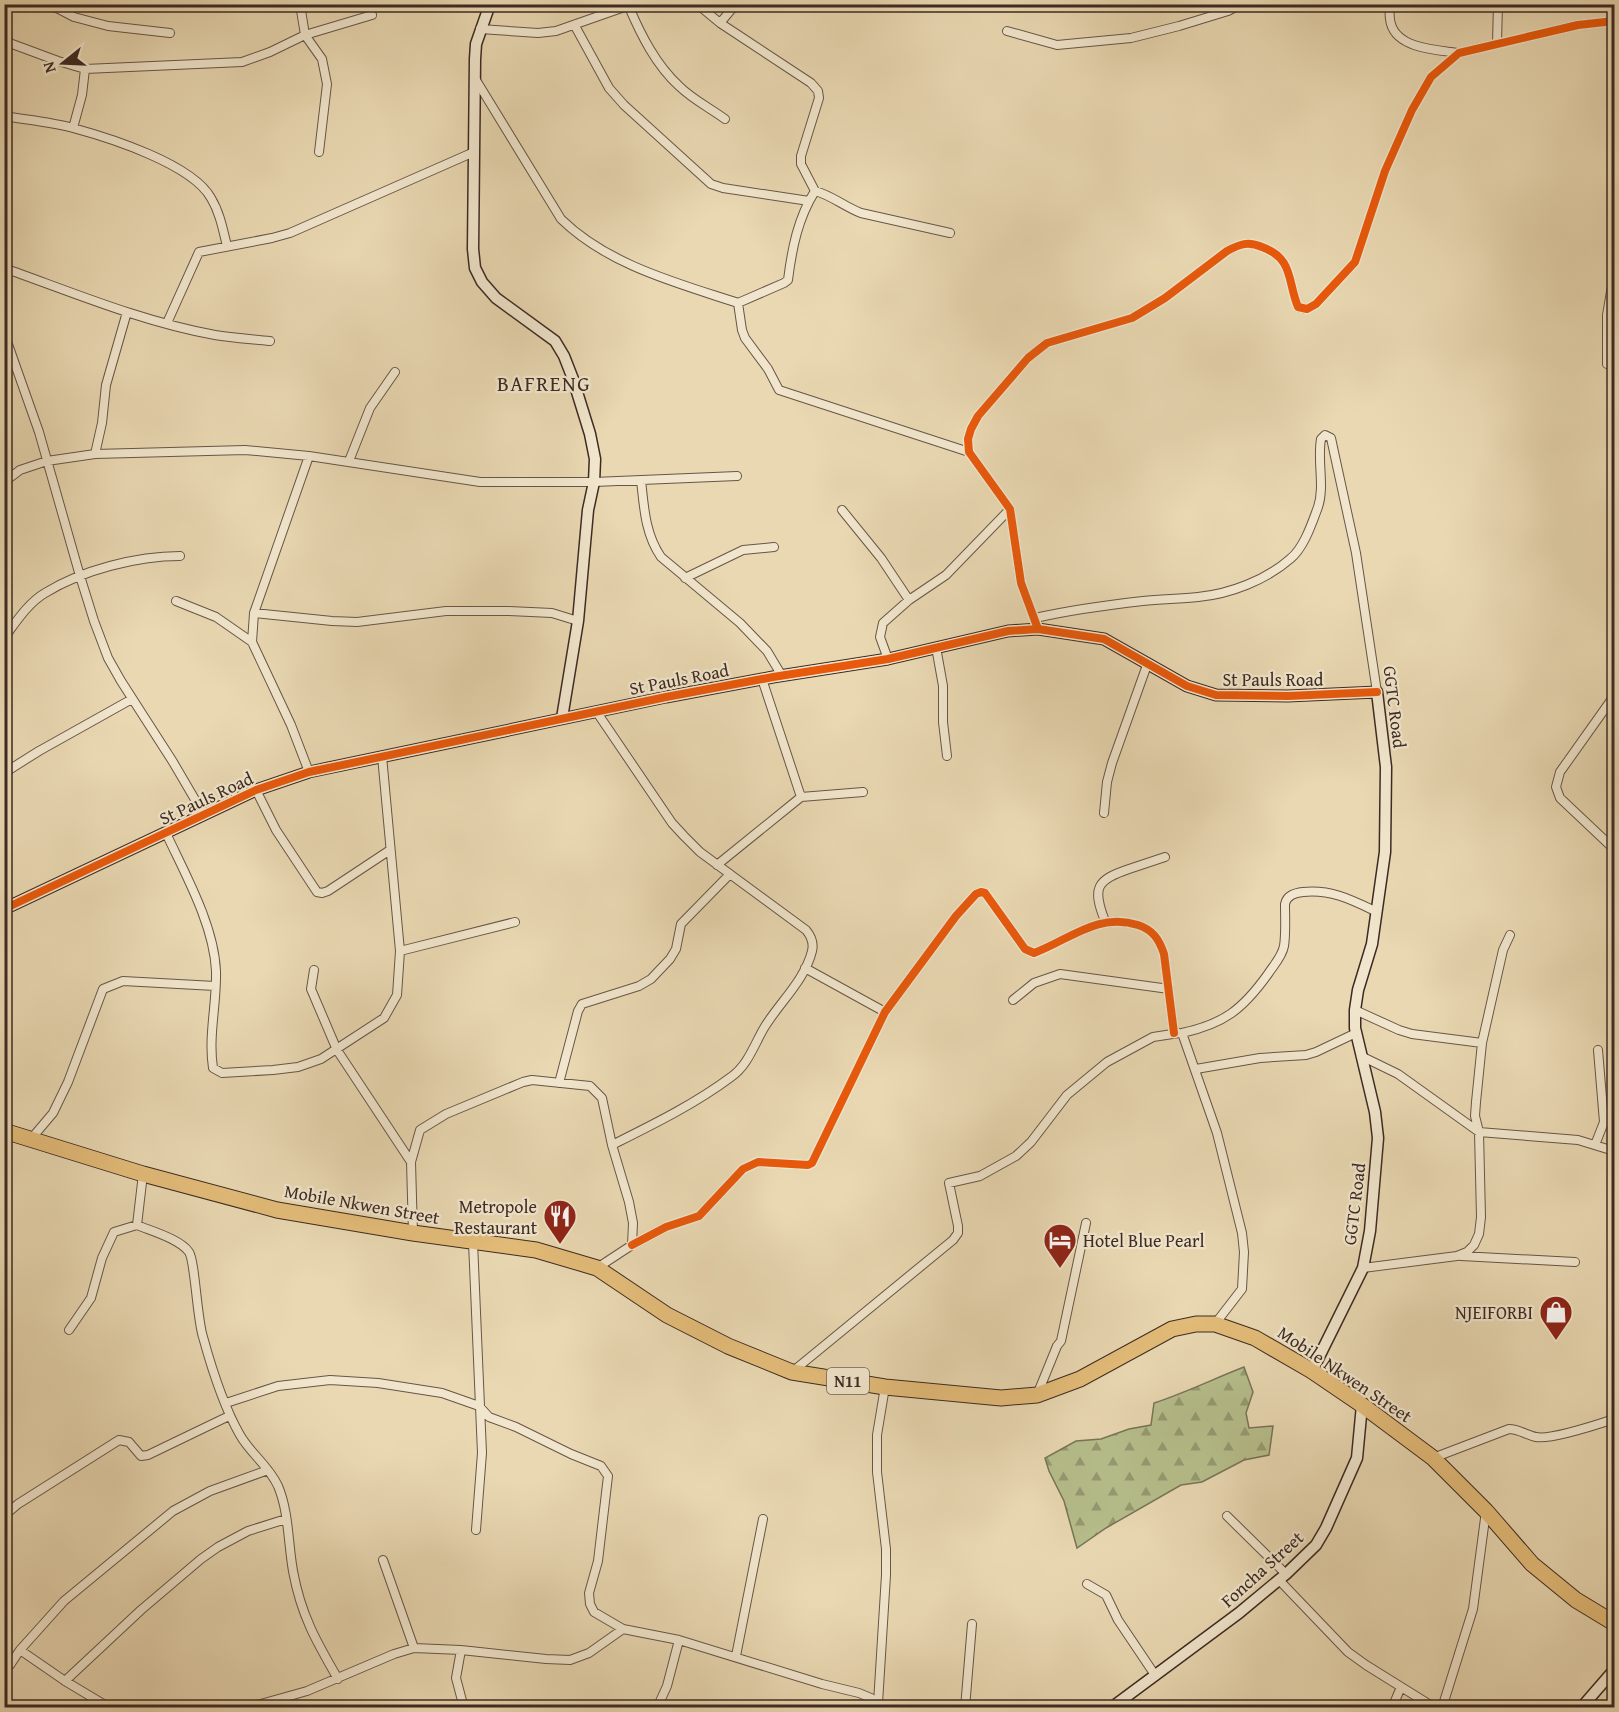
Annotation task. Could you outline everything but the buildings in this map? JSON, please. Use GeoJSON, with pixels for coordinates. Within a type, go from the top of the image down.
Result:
{"type":"FeatureCollection","features":[{"type":"Feature","properties":{"kind":"highway","name":"Mobile Nkwen Street"},"geometry":{"type":"LineString","coordinates":[[4,1131],[143,1174],[277,1210],[413,1233],[536,1250],[597,1268],[667,1315],[728,1346],[792,1372],[885,1387],[1001,1398],[1037,1395],[1080,1379],[1172,1329],[1196,1324],[1215,1324],[1255,1338],[1312,1371],[1433,1458],[1486,1511],[1532,1564],[1576,1600],[1614,1623]]}},
{"type":"Feature","properties":{"kind":"street"},"geometry":{"type":"LineString","coordinates":[[49,4],[74,17],[108,26],[170,33]]}},
{"type":"Feature","properties":{"kind":"street"},"geometry":{"type":"LineString","coordinates":[[300,4],[305,35],[322,59],[327,84],[319,152]]}},
{"type":"Feature","properties":{"kind":"street"},"geometry":{"type":"LineString","coordinates":[[490,4],[476,44],[473,249],[475,268],[482,282],[496,298],[555,341],[573,378],[595,459],[578,621],[562,718]]}},
{"type":"Feature","properties":{"kind":"street"},"geometry":{"type":"LineString","coordinates":[[697,4],[720,23],[796,72],[818,91],[819,98],[801,156],[801,164],[815,191],[861,213],[950,233]]}},
{"type":"Feature","properties":{"kind":"street"},"geometry":{"type":"LineString","coordinates":[[720,23],[736,4]]}},
{"type":"Feature","properties":{"kind":"street"},"geometry":{"type":"LineString","coordinates":[[1007,31],[1057,45],[1131,38],[1228,11],[1241,4]]}},
{"type":"Feature","properties":{"kind":"street"},"geometry":{"type":"LineString","coordinates":[[1389,4],[1391,25],[1397,36],[1410,43],[1459,53]]}},
{"type":"Feature","properties":{"kind":"street"},"geometry":{"type":"LineString","coordinates":[[1497,43],[1498,4]]}},
{"type":"Feature","properties":{"kind":"street"},"geometry":{"type":"LineString","coordinates":[[480,29],[538,33],[556,31],[631,6],[640,32],[678,86],[725,119]]}},
{"type":"Feature","properties":{"kind":"street"},"geometry":{"type":"LineString","coordinates":[[4,41],[85,69],[242,62],[270,52],[305,35],[372,15]]}},
{"type":"Feature","properties":{"kind":"street"},"geometry":{"type":"LineString","coordinates":[[1036,624],[1021,583],[1010,509],[969,452],[968,439],[978,416],[1028,358],[1047,343],[1132,318],[1154,307],[1238,245],[1250,242],[1272,250],[1284,260],[1298,307],[1307,309],[1316,304],[1355,262],[1385,171],[1412,110],[1431,77],[1459,53],[1578,26],[1614,21]]}},
{"type":"Feature","properties":{"kind":"street"},"geometry":{"type":"LineString","coordinates":[[575,26],[609,88],[624,105],[711,183],[723,188],[808,201]]}},
{"type":"Feature","properties":{"kind":"street"},"geometry":{"type":"LineString","coordinates":[[73,128],[82,95],[85,69]]}},
{"type":"Feature","properties":{"kind":"street"},"geometry":{"type":"LineString","coordinates":[[476,80],[550,203],[575,233],[602,250],[659,277],[738,303],[788,280],[797,230],[808,201],[815,191]]}},
{"type":"Feature","properties":{"kind":"street"},"geometry":{"type":"LineString","coordinates":[[4,116],[73,128],[162,159],[193,178],[211,197],[227,246]]}},
{"type":"Feature","properties":{"kind":"street"},"geometry":{"type":"LineString","coordinates":[[166,323],[199,252],[290,233],[474,152]]}},
{"type":"Feature","properties":{"kind":"street"},"geometry":{"type":"LineString","coordinates":[[1607,364],[1607,315],[1613,280],[1614,254]]}},
{"type":"Feature","properties":{"kind":"street"},"geometry":{"type":"LineString","coordinates":[[4,268],[127,312],[166,323],[217,336],[270,341]]}},
{"type":"Feature","properties":{"kind":"street"},"geometry":{"type":"LineString","coordinates":[[738,303],[739,319],[745,339],[768,369],[780,390],[969,452]]}},
{"type":"Feature","properties":{"kind":"street"},"geometry":{"type":"LineString","coordinates":[[95,454],[102,423],[106,385],[127,312]]}},
{"type":"Feature","properties":{"kind":"street"},"geometry":{"type":"LineString","coordinates":[[4,333],[39,432],[80,576],[108,658],[204,815]]}},
{"type":"Feature","properties":{"kind":"street"},"geometry":{"type":"LineString","coordinates":[[349,461],[370,408],[395,372]]}},
{"type":"Feature","properties":{"kind":"street","name":"GGTC Road"},"geometry":{"type":"LineString","coordinates":[[1036,624],[1087,608],[1219,594],[1260,578],[1276,569],[1291,559],[1300,549],[1318,507],[1320,497],[1319,448],[1321,439],[1325,435],[1330,438],[1356,553],[1377,692],[1386,767],[1385,852],[1372,944],[1354,1010],[1356,1033],[1375,1112],[1378,1138],[1370,1231],[1363,1268],[1312,1371]]}},
{"type":"Feature","properties":{"kind":"street"},"geometry":{"type":"LineString","coordinates":[[4,482],[20,470],[47,461],[95,454],[245,450],[349,461],[480,482],[594,482],[737,476]]}},
{"type":"Feature","properties":{"kind":"street"},"geometry":{"type":"LineString","coordinates":[[252,642],[254,613],[309,456]]}},
{"type":"Feature","properties":{"kind":"street"},"geometry":{"type":"LineString","coordinates":[[640,480],[652,544],[661,557],[740,623],[767,651],[782,676]]}},
{"type":"Feature","properties":{"kind":"street"},"geometry":{"type":"LineString","coordinates":[[888,659],[880,638],[883,623],[909,600],[946,575],[1010,509]]}},
{"type":"Feature","properties":{"kind":"street"},"geometry":{"type":"LineString","coordinates":[[842,510],[882,558],[909,600]]}},
{"type":"Feature","properties":{"kind":"street"},"geometry":{"type":"LineString","coordinates":[[685,578],[728,555],[743,550],[774,547]]}},
{"type":"Feature","properties":{"kind":"street"},"geometry":{"type":"LineString","coordinates":[[4,638],[32,603],[45,593],[80,576],[129,562],[180,556]]}},
{"type":"Feature","properties":{"kind":"street"},"geometry":{"type":"LineString","coordinates":[[176,601],[216,616],[252,642],[291,725],[309,772]]}},
{"type":"Feature","properties":{"kind":"street"},"geometry":{"type":"LineString","coordinates":[[254,613],[357,622],[446,611],[509,611],[552,613],[578,621]]}},
{"type":"Feature","properties":{"kind":"street","name":"St Pauls Road"},"geometry":{"type":"LineString","coordinates":[[4,909],[256,790],[309,772],[596,711],[762,679],[888,659],[1036,624],[1104,639],[1187,686],[1216,695],[1288,696],[1377,692]]}},
{"type":"Feature","properties":{"kind":"street"},"geometry":{"type":"LineString","coordinates":[[936,647],[943,686],[943,722],[947,756]]}},
{"type":"Feature","properties":{"kind":"street"},"geometry":{"type":"LineString","coordinates":[[1104,813],[1107,782],[1112,763],[1147,665]]}},
{"type":"Feature","properties":{"kind":"street"},"geometry":{"type":"LineString","coordinates":[[762,679],[801,797]]}},
{"type":"Feature","properties":{"kind":"street"},"geometry":{"type":"LineString","coordinates":[[1614,696],[1560,772],[1556,787],[1560,798],[1614,849]]}},
{"type":"Feature","properties":{"kind":"street"},"geometry":{"type":"LineString","coordinates":[[4,773],[132,699]]}},
{"type":"Feature","properties":{"kind":"street"},"geometry":{"type":"LineString","coordinates":[[596,711],[672,823],[700,852],[806,930],[812,938],[813,949],[806,968],[764,1028],[743,1067],[731,1077],[660,1121],[612,1145]]}},
{"type":"Feature","properties":{"kind":"street"},"geometry":{"type":"LineString","coordinates":[[166,833],[190,884],[214,951],[213,1068],[222,1073],[298,1067],[321,1059],[384,1018],[397,995],[400,951],[382,756]]}},
{"type":"Feature","properties":{"kind":"street"},"geometry":{"type":"LineString","coordinates":[[256,790],[276,830],[317,892],[321,894],[390,850]]}},
{"type":"Feature","properties":{"kind":"street"},"geometry":{"type":"LineString","coordinates":[[717,865],[801,797],[862,792]]}},
{"type":"Feature","properties":{"kind":"street"},"geometry":{"type":"LineString","coordinates":[[1105,921],[1098,899],[1102,882],[1116,873],[1166,857]]}},
{"type":"Feature","properties":{"kind":"street"},"geometry":{"type":"LineString","coordinates":[[559,1083],[578,1011],[582,1004],[639,986],[651,979],[676,949],[681,924],[730,874]]}},
{"type":"Feature","properties":{"kind":"street"},"geometry":{"type":"LineString","coordinates":[[792,1372],[953,1240],[958,1233],[958,1226],[950,1183],[980,1176],[1016,1156],[1031,1142],[1067,1095],[1107,1062],[1153,1037],[1204,1028],[1224,1020],[1243,1006],[1278,959],[1284,946],[1286,899],[1290,896],[1317,891],[1331,892],[1377,912]]}},
{"type":"Feature","properties":{"kind":"street"},"geometry":{"type":"LineString","coordinates":[[597,1268],[658,1230],[699,1216],[750,1164],[758,1162],[808,1165],[812,1163],[885,1012],[956,916],[976,894],[981,892],[985,893],[1025,949],[1034,953],[1089,926],[1105,921],[1130,922],[1152,930],[1161,942],[1178,1033],[1196,1069],[1217,1132],[1242,1233],[1244,1252],[1242,1289],[1215,1324]]}},
{"type":"Feature","properties":{"kind":"street"},"geometry":{"type":"LineString","coordinates":[[400,951],[515,922]]}},
{"type":"Feature","properties":{"kind":"street"},"geometry":{"type":"LineString","coordinates":[[1457,1256],[1467,1252],[1474,1245],[1479,1234],[1481,1217],[1479,1132],[1475,1116],[1482,1043],[1503,950],[1510,935]]}},
{"type":"Feature","properties":{"kind":"street"},"geometry":{"type":"LineString","coordinates":[[806,968],[885,1012]]}},
{"type":"Feature","properties":{"kind":"street"},"geometry":{"type":"LineString","coordinates":[[314,970],[311,989],[337,1050],[411,1162]]}},
{"type":"Feature","properties":{"kind":"street"},"geometry":{"type":"LineString","coordinates":[[1013,1000],[1034,983],[1060,974],[1169,989]]}},
{"type":"Feature","properties":{"kind":"street"},"geometry":{"type":"LineString","coordinates":[[31,1139],[53,1113],[69,1082],[103,989],[123,981],[215,986]]}},
{"type":"Feature","properties":{"kind":"street"},"geometry":{"type":"LineString","coordinates":[[1354,1010],[1405,1032],[1482,1043]]}},
{"type":"Feature","properties":{"kind":"street"},"geometry":{"type":"LineString","coordinates":[[1196,1069],[1260,1058],[1306,1055],[1356,1033]]}},
{"type":"Feature","properties":{"kind":"street"},"geometry":{"type":"LineString","coordinates":[[1595,1145],[1604,1122],[1598,1050]]}},
{"type":"Feature","properties":{"kind":"street"},"geometry":{"type":"LineString","coordinates":[[1361,1056],[1398,1074],[1479,1132],[1578,1140],[1614,1150]]}},
{"type":"Feature","properties":{"kind":"street"},"geometry":{"type":"LineString","coordinates":[[413,1233],[411,1162],[420,1130],[446,1114],[532,1080],[591,1086],[602,1098],[612,1145],[629,1202],[633,1223],[632,1245]]}},
{"type":"Feature","properties":{"kind":"street"},"geometry":{"type":"LineString","coordinates":[[137,1225],[143,1174]]}},
{"type":"Feature","properties":{"kind":"street"},"geometry":{"type":"LineString","coordinates":[[1037,1395],[1061,1341],[1086,1223]]}},
{"type":"Feature","properties":{"kind":"street"},"geometry":{"type":"LineString","coordinates":[[69,1330],[91,1298],[102,1258],[114,1232],[137,1225],[183,1244],[191,1254],[202,1336],[229,1416],[248,1448],[277,1484],[286,1519],[293,1571],[306,1620],[338,1679]]}},
{"type":"Feature","properties":{"kind":"street"},"geometry":{"type":"LineString","coordinates":[[473,1242],[482,1453],[476,1530]]}},
{"type":"Feature","properties":{"kind":"street"},"geometry":{"type":"LineString","coordinates":[[1363,1268],[1457,1256],[1575,1262]]}},
{"type":"Feature","properties":{"kind":"street"},"geometry":{"type":"LineString","coordinates":[[226,1403],[278,1386],[330,1380],[378,1383],[442,1393],[479,1406],[489,1417],[516,1426],[571,1454],[601,1466],[608,1476],[598,1560],[589,1593],[590,1604],[594,1612],[623,1629],[678,1640],[736,1656],[822,1684],[859,1693],[880,1705],[886,1549],[877,1472],[877,1436],[885,1387]]}},
{"type":"Feature","properties":{"kind":"street","name":"Foncha Street"},"geometry":{"type":"LineString","coordinates":[[1111,1707],[1283,1577],[1316,1545],[1339,1502],[1357,1458],[1362,1405]]}},
{"type":"Feature","properties":{"kind":"street"},"geometry":{"type":"LineString","coordinates":[[4,1516],[36,1492],[119,1440],[129,1442],[141,1456],[148,1455],[229,1416]]}},
{"type":"Feature","properties":{"kind":"street"},"geometry":{"type":"LineString","coordinates":[[1433,1458],[1509,1429],[1517,1429],[1538,1437],[1574,1431],[1614,1419]]}},
{"type":"Feature","properties":{"kind":"street"},"geometry":{"type":"LineString","coordinates":[[4,1669],[10,1665],[20,1650],[64,1601],[173,1511],[210,1491],[268,1470]]}},
{"type":"Feature","properties":{"kind":"street"},"geometry":{"type":"LineString","coordinates":[[1442,1707],[1473,1609],[1486,1511]]}},
{"type":"Feature","properties":{"kind":"street"},"geometry":{"type":"LineString","coordinates":[[1227,1516],[1348,1652],[1435,1707]]}},
{"type":"Feature","properties":{"kind":"street"},"geometry":{"type":"LineString","coordinates":[[736,1656],[764,1518]]}},
{"type":"Feature","properties":{"kind":"street"},"geometry":{"type":"LineString","coordinates":[[65,1681],[141,1610],[201,1559],[248,1531],[286,1519]]}},
{"type":"Feature","properties":{"kind":"street"},"geometry":{"type":"LineString","coordinates":[[383,1560],[414,1648]]}},
{"type":"Feature","properties":{"kind":"street"},"geometry":{"type":"LineString","coordinates":[[1087,1584],[1106,1595],[1118,1620],[1155,1676]]}},
{"type":"Feature","properties":{"kind":"street"},"geometry":{"type":"LineString","coordinates":[[965,1707],[972,1624]]}},
{"type":"Feature","properties":{"kind":"street"},"geometry":{"type":"LineString","coordinates":[[247,1707],[307,1691],[394,1654],[414,1648],[570,1660],[589,1653],[623,1629]]}},
{"type":"Feature","properties":{"kind":"street"},"geometry":{"type":"LineString","coordinates":[[657,1707],[667,1686],[678,1640]]}},
{"type":"Feature","properties":{"kind":"street"},"geometry":{"type":"LineString","coordinates":[[20,1650],[65,1681],[110,1707]]}},
{"type":"Feature","properties":{"kind":"street"},"geometry":{"type":"LineString","coordinates":[[461,1650],[456,1678],[465,1707]]}},
{"type":"Feature","properties":{"kind":"street"},"geometry":{"type":"LineString","coordinates":[[1581,1707],[1614,1670]]}},
{"type":"Feature","properties":{"kind":"street"},"geometry":{"type":"LineString","coordinates":[[1392,1707],[1401,1687]]}},
{"type":"Feature","properties":{"kind":"green space"},"geometry":{"type":"Polygon","coordinates":[[[1244,1367],[1253,1392],[1246,1413],[1249,1428],[1273,1426],[1269,1455],[1244,1460],[1202,1482],[1181,1485],[1106,1528],[1077,1548],[1064,1501],[1045,1458],[1076,1441],[1101,1439],[1129,1429],[1151,1425],[1154,1403],[1244,1367]]]}},
{"type":"Feature","properties":{"kind":"cycle path"},"geometry":{"type":"LineString","coordinates":[[1038,629],[1021,583],[1010,509],[969,452],[968,439],[978,416],[1028,358],[1047,343],[1132,318],[1165,298],[1227,251],[1244,244],[1262,247],[1280,258],[1288,271],[1298,307],[1307,309],[1316,304],[1355,262],[1385,171],[1412,110],[1431,77],[1459,53],[1578,25],[1614,21]]}},
{"type":"Feature","properties":{"kind":"cycle path"},"geometry":{"type":"LineString","coordinates":[[4,909],[256,790],[309,772],[666,697],[888,659],[1008,631],[1038,629],[1104,639],[1187,686],[1216,695],[1288,696],[1377,692]]}},
{"type":"Feature","properties":{"kind":"cycle path"},"geometry":{"type":"LineString","coordinates":[[632,1245],[666,1227],[699,1216],[743,1169],[758,1162],[808,1165],[812,1163],[885,1012],[956,916],[976,894],[981,892],[985,893],[1025,949],[1034,953],[1084,929],[1110,922],[1138,925],[1152,932],[1164,954],[1174,1033]]}},
{"type":"Feature","properties":{"kind":"place","name":"Metropole Restaurant"},"geometry":{"type":"Point","coordinates":[560,1245]}},
{"type":"Feature","properties":{"kind":"place","name":"Hotel Blue Pearl"},"geometry":{"type":"Point","coordinates":[1060,1269]}},
{"type":"Feature","properties":{"kind":"place","name":"NJEIFORBI"},"geometry":{"type":"Point","coordinates":[1556,1341]}},
{"type":"Feature","properties":{"kind":"district","name":"BAFRENG"},"geometry":{"type":"Point","coordinates":[544,383]}}]}
